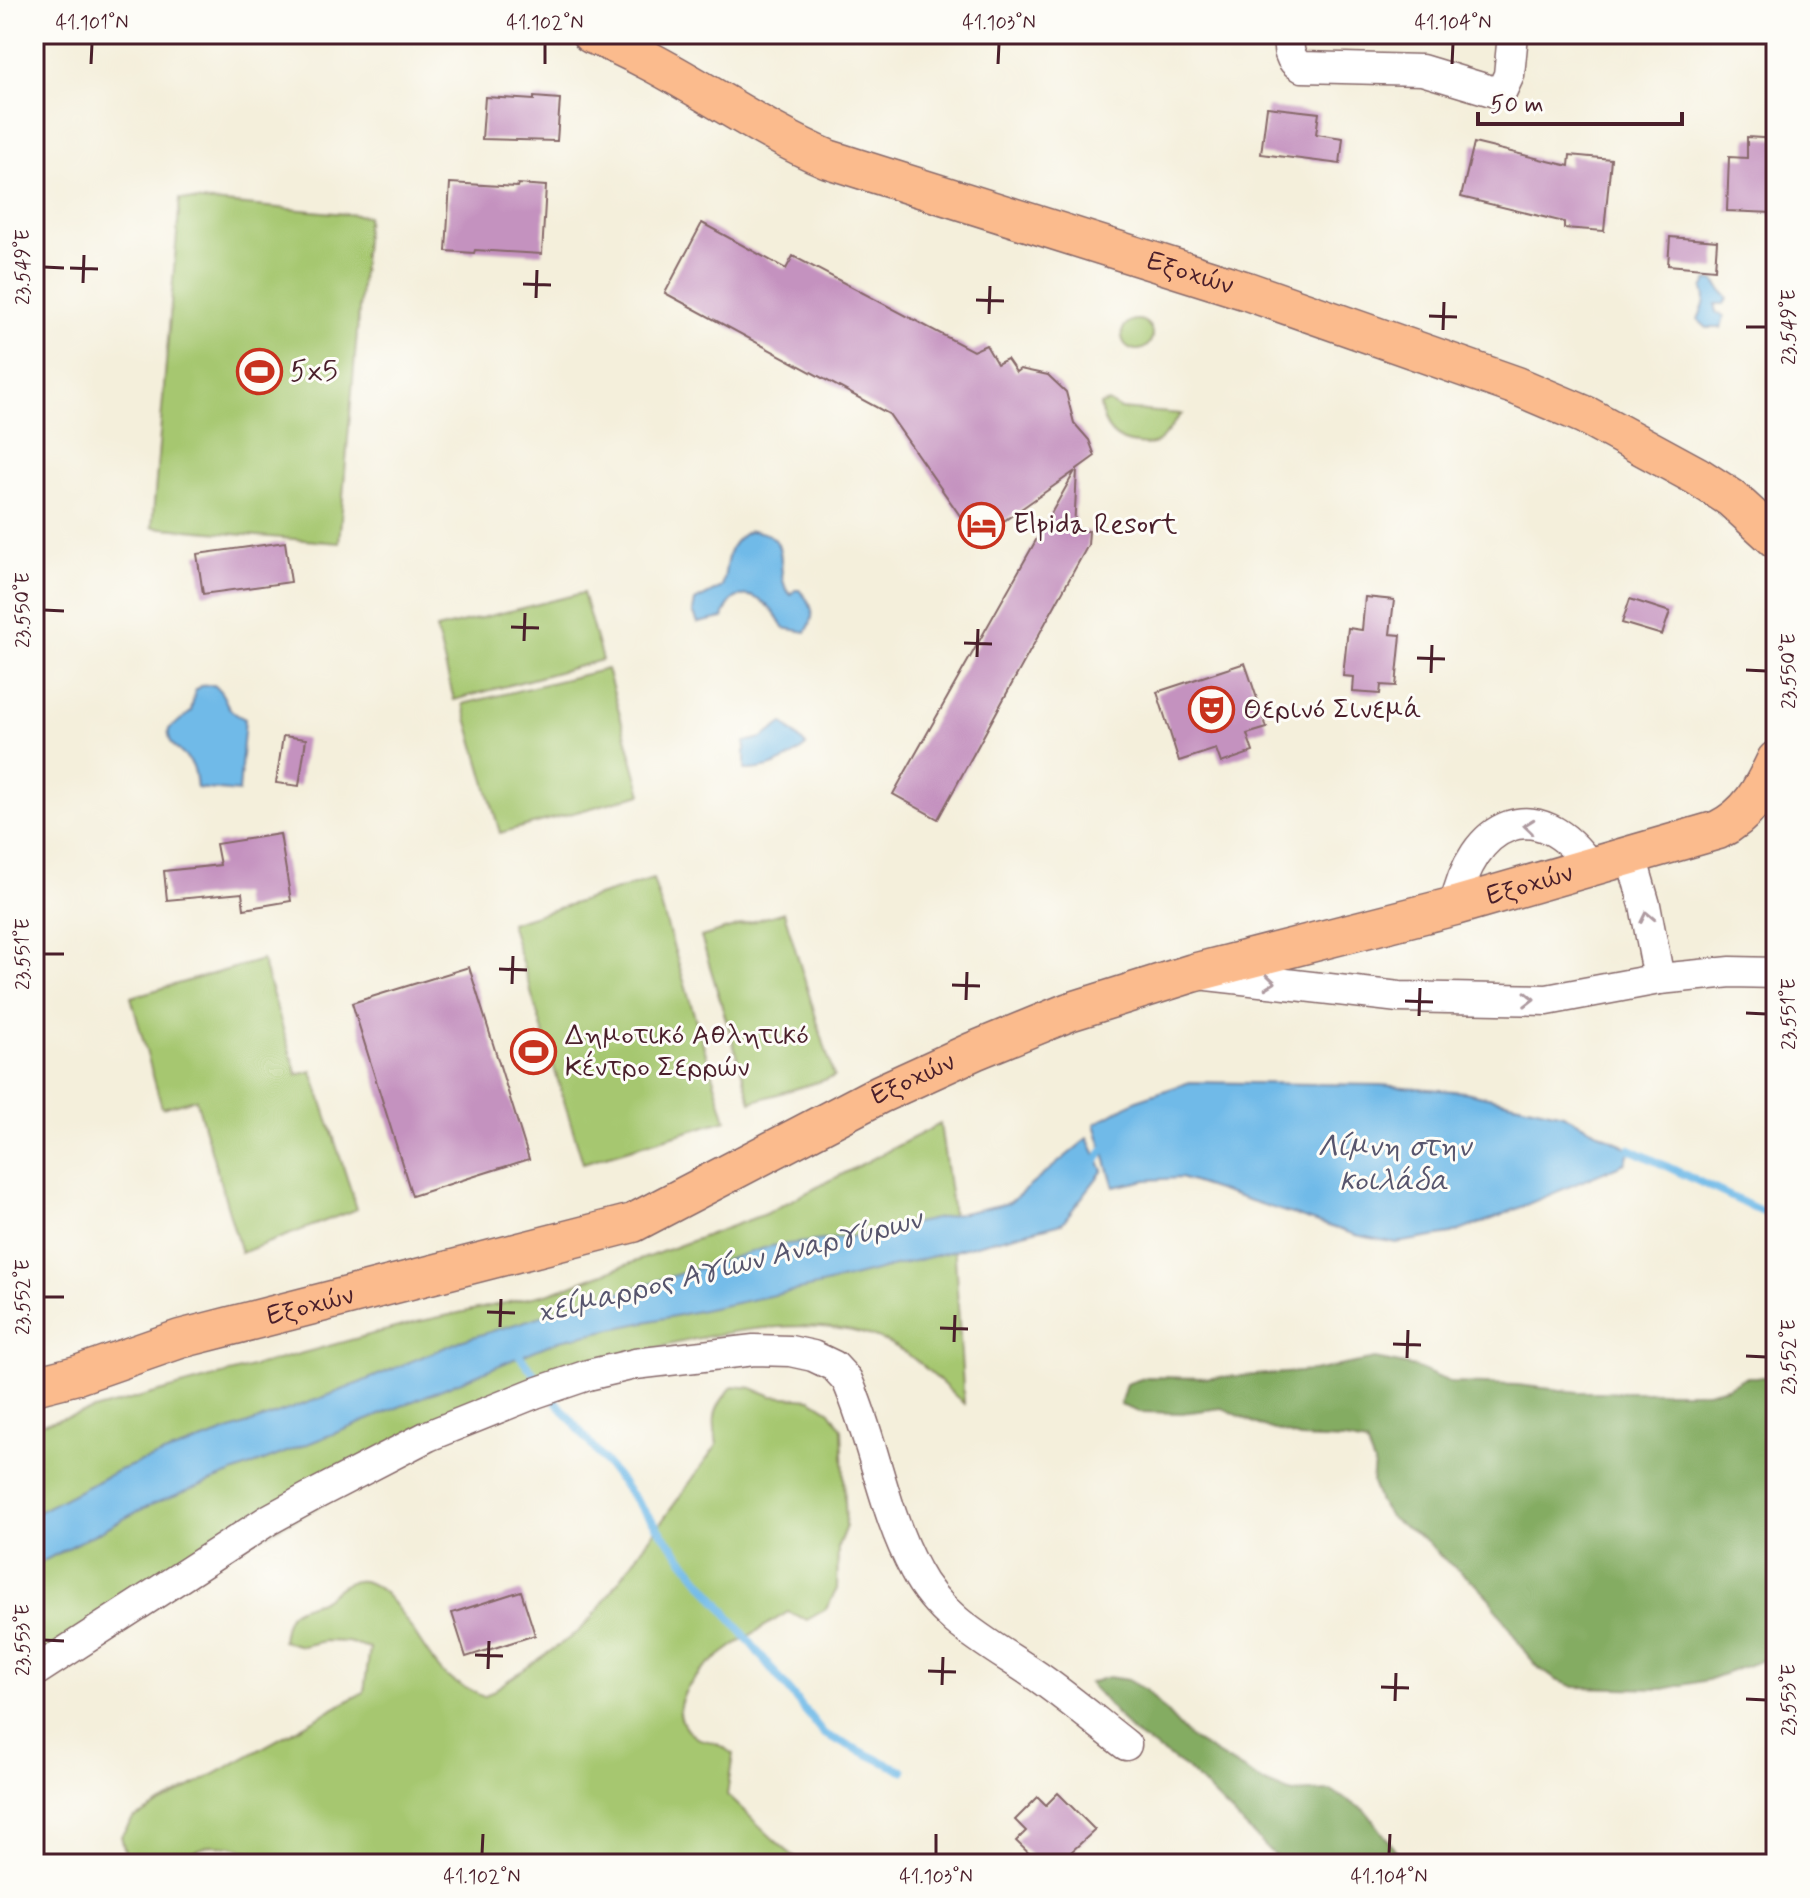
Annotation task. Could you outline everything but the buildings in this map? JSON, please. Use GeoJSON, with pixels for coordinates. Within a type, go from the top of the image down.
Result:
{"type":"FeatureCollection","features":[{"type":"Feature","properties":{"kind":"main road","name":"Εξοχών"},"geometry":{"type":"LineString","coordinates":[[591,34],[642,57],[775,134],[828,159],[1321,316],[1554,401],[1697,476],[1731,498],[1776,539]]}},
{"type":"Feature","properties":{"kind":"main road","name":"Εξοχών"},"geometry":{"type":"LineString","coordinates":[[34,1386],[77,1375],[180,1339],[633,1223],[932,1069],[1069,1012],[1193,973],[1455,906],[1718,830],[1767,800],[1776,760]]}},
{"type":"Feature","properties":{"kind":"street"},"geometry":{"type":"LineString","coordinates":[[1289,34],[1290,55],[1302,67],[1422,70],[1495,92],[1502,90],[1509,75],[1513,34]]}},
{"type":"Feature","properties":{"kind":"street"},"geometry":{"type":"LineString","coordinates":[[1455,906],[1461,879],[1469,862],[1483,842],[1507,826],[1524,824],[1549,830],[1576,848],[1591,868]]}},
{"type":"Feature","properties":{"kind":"street"},"geometry":{"type":"LineString","coordinates":[[1631,856],[1645,905],[1659,979]]}},
{"type":"Feature","properties":{"kind":"street"},"geometry":{"type":"LineString","coordinates":[[1193,973],[1399,997],[1547,1000],[1659,979],[1731,972],[1776,973]]}},
{"type":"Feature","properties":{"kind":"street"},"geometry":{"type":"LineString","coordinates":[[34,1672],[270,1519],[428,1436],[523,1398],[610,1369],[670,1359],[775,1350],[803,1353],[821,1359],[834,1366],[847,1380],[900,1539],[914,1570],[935,1600],[960,1624],[1044,1681],[1126,1745]]}},
{"type":"Feature","properties":{"kind":"green space","name":"5x5"},"geometry":{"type":"Polygon","coordinates":[[[180,199],[367,216],[339,543],[152,527],[180,199]]]}},
{"type":"Feature","properties":{"kind":"green space"},"geometry":{"type":"Polygon","coordinates":[[[1137,320],[1148,324],[1152,335],[1148,346],[1137,350],[1126,346],[1122,335],[1126,324],[1137,320]]]}},
{"type":"Feature","properties":{"kind":"green space"},"geometry":{"type":"Polygon","coordinates":[[[1108,402],[1120,409],[1182,414],[1156,443],[1129,443],[1116,437],[1107,426],[1100,405],[1108,402]]]}},
{"type":"Feature","properties":{"kind":"green space"},"geometry":{"type":"Polygon","coordinates":[[[583,593],[602,660],[454,700],[436,629],[583,593]]]}},
{"type":"Feature","properties":{"kind":"green space"},"geometry":{"type":"Polygon","coordinates":[[[607,669],[642,794],[500,833],[463,704],[607,669]]]}},
{"type":"Feature","properties":{"kind":"green space"},"geometry":{"type":"Polygon","coordinates":[[[653,879],[726,1120],[583,1163],[510,923],[653,879]]]}},
{"type":"Feature","properties":{"kind":"green space"},"geometry":{"type":"Polygon","coordinates":[[[784,912],[834,1077],[751,1102],[701,937],[784,912]]]}},
{"type":"Feature","properties":{"kind":"green space"},"geometry":{"type":"Polygon","coordinates":[[[262,960],[297,1075],[312,1071],[357,1209],[241,1253],[196,1099],[162,1108],[131,997],[262,960]]]}},
{"type":"Feature","properties":{"kind":"green space"},"geometry":{"type":"Polygon","coordinates":[[[940,1124],[952,1207],[964,1404],[924,1366],[901,1350],[877,1338],[840,1329],[800,1326],[757,1329],[713,1335],[626,1356],[549,1380],[34,1661],[34,1426],[417,1322],[547,1294],[765,1214],[940,1124]]]}},
{"type":"Feature","properties":{"kind":"green space"},"geometry":{"type":"Polygon","coordinates":[[[1375,1359],[1415,1367],[1452,1383],[1517,1385],[1578,1392],[1707,1392],[1727,1387],[1745,1377],[1776,1377],[1776,1655],[1707,1680],[1663,1689],[1574,1687],[1556,1680],[1539,1668],[1475,1583],[1441,1557],[1427,1541],[1392,1519],[1379,1502],[1372,1483],[1374,1464],[1366,1444],[1300,1438],[1259,1425],[1222,1408],[1182,1413],[1139,1412],[1120,1405],[1126,1384],[1147,1377],[1211,1378],[1313,1371],[1375,1359]]]}},
{"type":"Feature","properties":{"kind":"green space"},"geometry":{"type":"Polygon","coordinates":[[[733,1386],[752,1388],[772,1396],[811,1399],[830,1411],[842,1429],[846,1526],[838,1546],[837,1589],[826,1609],[807,1620],[788,1612],[753,1633],[710,1664],[692,1682],[681,1700],[681,1719],[694,1736],[733,1754],[727,1795],[805,1864],[289,1864],[232,1846],[210,1845],[170,1860],[148,1862],[126,1856],[121,1836],[133,1819],[364,1692],[370,1648],[347,1642],[324,1641],[302,1646],[282,1641],[288,1616],[292,1612],[324,1599],[345,1584],[356,1581],[369,1583],[382,1591],[436,1666],[459,1685],[484,1697],[578,1632],[592,1618],[717,1445],[716,1413],[721,1400],[733,1386]]]}},
{"type":"Feature","properties":{"kind":"green space"},"geometry":{"type":"Polygon","coordinates":[[[1108,1677],[1128,1680],[1146,1690],[1189,1737],[1265,1783],[1289,1793],[1331,1791],[1366,1811],[1406,1864],[1283,1864],[1186,1768],[1133,1733],[1089,1683],[1108,1677]]]}},
{"type":"Feature","properties":{"kind":"water"},"geometry":{"type":"Polygon","coordinates":[[[1708,280],[1714,281],[1728,298],[1724,304],[1716,304],[1716,313],[1724,316],[1721,328],[1707,328],[1698,320],[1705,302],[1703,289],[1708,280]]]}},
{"type":"Feature","properties":{"kind":"water"},"geometry":{"type":"Polygon","coordinates":[[[750,531],[765,533],[779,546],[785,586],[791,595],[799,590],[812,610],[812,620],[806,632],[783,628],[762,601],[744,596],[735,598],[728,605],[723,618],[698,623],[693,612],[695,601],[722,587],[731,548],[735,541],[750,531]]]}},
{"type":"Feature","properties":{"kind":"water"},"geometry":{"type":"Polygon","coordinates":[[[214,685],[228,707],[245,719],[239,792],[197,788],[193,767],[169,736],[169,729],[191,712],[195,691],[201,686],[214,685]]]}},
{"type":"Feature","properties":{"kind":"water"},"geometry":{"type":"Polygon","coordinates":[[[783,723],[806,746],[777,764],[745,770],[745,742],[762,738],[783,723]]]}},
{"type":"Feature","properties":{"kind":"water","name":"Λίμνη στην κοιλάδα"},"geometry":{"type":"Polygon","coordinates":[[[1190,1082],[1380,1085],[1465,1092],[1563,1114],[1630,1149],[1625,1163],[1495,1218],[1451,1234],[1396,1243],[1356,1235],[1180,1178],[1146,1180],[1114,1187],[1095,1124],[1137,1100],[1190,1082]]]}},
{"type":"Feature","properties":{"kind":"water"},"geometry":{"type":"Polygon","coordinates":[[[1088,1138],[1103,1170],[1062,1223],[817,1286],[560,1340],[351,1427],[148,1506],[34,1566],[34,1514],[119,1470],[335,1393],[460,1341],[771,1246],[851,1237],[1009,1203],[1088,1138]]]}},
{"type":"Feature","properties":{"kind":"waterway","name":"χείμαρρος Αγίων Αναργύρων"},"geometry":{"type":"LineString","coordinates":[[1093,1165],[1104,1149]]}},
{"type":"Feature","properties":{"kind":"waterway","name":"χείμαρρος Αγίων Αναργύρων"},"geometry":{"type":"LineString","coordinates":[[1630,1149],[1776,1218]]}},
{"type":"Feature","properties":{"kind":"waterway"},"geometry":{"type":"LineString","coordinates":[[516,1351],[542,1384]]}},
{"type":"Feature","properties":{"kind":"waterway"},"geometry":{"type":"LineString","coordinates":[[551,1395],[824,1734],[903,1771]]}},
{"type":"Feature","properties":{"kind":"place","name":"5x5"},"geometry":{"type":"Point","coordinates":[259,372]}},
{"type":"Feature","properties":{"kind":"place","name":"Elpida Resort"},"geometry":{"type":"Point","coordinates":[982,525]}},
{"type":"Feature","properties":{"kind":"place","name":"Θερινό Σινεμά"},"geometry":{"type":"Point","coordinates":[1212,710]}},
{"type":"Feature","properties":{"kind":"place","name":"Δημοτικό Αθλητικό Κέντρο Σερρών"},"geometry":{"type":"Point","coordinates":[534,1052]}}]}
